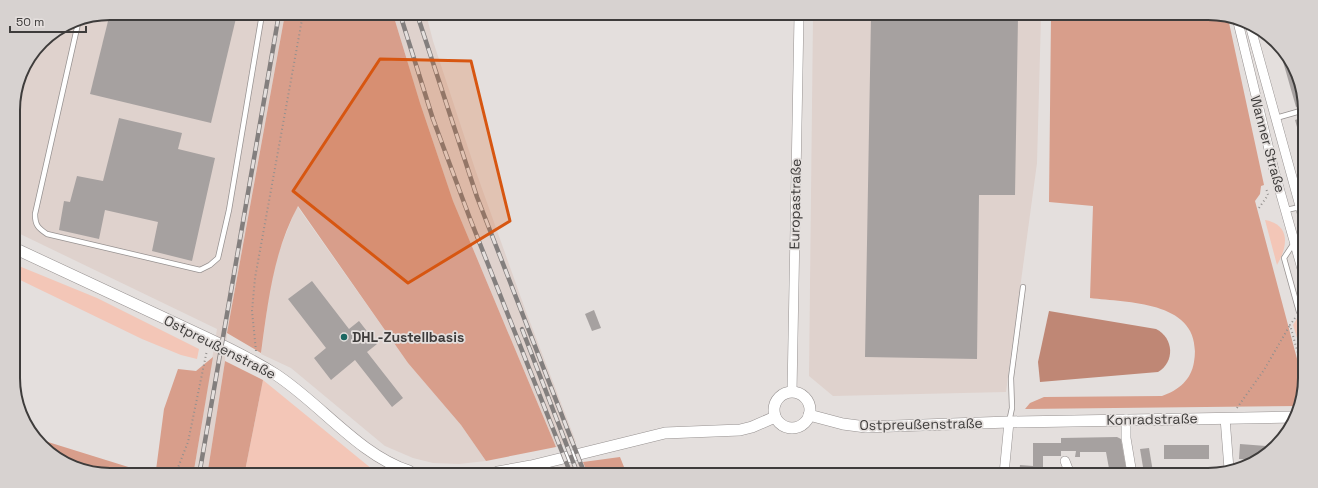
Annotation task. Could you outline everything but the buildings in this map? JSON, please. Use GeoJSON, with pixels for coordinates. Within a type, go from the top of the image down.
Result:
{"type":"FeatureCollection","features":[{"type":"Feature","properties":{"kind":"street","name":"Europastraße"},"geometry":{"type":"LineString","coordinates":[[792,392],[799,20]]}},
{"type":"Feature","properties":{"kind":"street","name":"Wanner Straße"},"geometry":{"type":"LineString","coordinates":[[1239,26],[1274,170],[1298,254]]}},
{"type":"Feature","properties":{"kind":"street","name":"Wanner Straße"},"geometry":{"type":"LineString","coordinates":[[1252,31],[1298,200]]}},
{"type":"Feature","properties":{"kind":"street","name":"Ostpreußenstraße"},"geometry":{"type":"LineString","coordinates":[[20,251],[256,362],[295,389],[349,434],[376,454],[399,468]]}},
{"type":"Feature","properties":{"kind":"street"},"geometry":{"type":"LineString","coordinates":[[792,392],[805,397],[810,406],[809,415],[802,426],[791,428],[780,424],[775,418],[774,409],[777,399],[782,395],[792,392]]}},
{"type":"Feature","properties":{"kind":"street","name":"Ostpreußenstraße"},"geometry":{"type":"LineString","coordinates":[[809,415],[843,424],[866,427],[1010,422]]}},
{"type":"Feature","properties":{"kind":"street","name":"Konradstraße"},"geometry":{"type":"LineString","coordinates":[[1010,422],[1289,417]]}},
{"type":"Feature","properties":{"kind":"street"},"geometry":{"type":"LineString","coordinates":[[524,468],[665,433],[740,430],[775,418]]}},
{"type":"Feature","properties":{"kind":"street"},"geometry":{"type":"LineString","coordinates":[[1225,418],[1229,466]]}},
{"type":"Feature","properties":{"kind":"street"},"geometry":{"type":"LineString","coordinates":[[1126,419],[1126,438],[1131,468]]}},
{"type":"Feature","properties":{"kind":"street"},"geometry":{"type":"LineString","coordinates":[[1005,468],[1010,422]]}},
{"type":"Feature","properties":{"kind":"street"},"geometry":{"type":"LineString","coordinates":[[1065,461],[1068,468]]}},
{"type":"Feature","properties":{"kind":"lane"},"geometry":{"type":"LineString","coordinates":[[77,26],[35,214],[35,222],[39,229],[48,234],[200,270],[210,265],[218,258],[229,210],[261,20]]}},
{"type":"Feature","properties":{"kind":"lane"},"geometry":{"type":"LineString","coordinates":[[1276,118],[1298,112]]}},
{"type":"Feature","properties":{"kind":"lane"},"geometry":{"type":"LineString","coordinates":[[1286,210],[1298,207]]}},
{"type":"Feature","properties":{"kind":"lane"},"geometry":{"type":"LineString","coordinates":[[1295,242],[1284,258],[1298,306]]}},
{"type":"Feature","properties":{"kind":"lane"},"geometry":{"type":"LineString","coordinates":[[1010,422],[1012,408],[1011,378],[1023,287]]}},
{"type":"Feature","properties":{"kind":"path"},"geometry":{"type":"LineString","coordinates":[[256,362],[252,311],[255,278],[302,20]]}},
{"type":"Feature","properties":{"kind":"path"},"geometry":{"type":"LineString","coordinates":[[1259,208],[1268,195],[1266,188]]}},
{"type":"Feature","properties":{"kind":"path"},"geometry":{"type":"LineString","coordinates":[[1225,418],[1240,405],[1253,387],[1290,325],[1298,315]]}},
{"type":"Feature","properties":{"kind":"path"},"geometry":{"type":"LineString","coordinates":[[1290,325],[1298,356]]}},
{"type":"Feature","properties":{"kind":"path"},"geometry":{"type":"LineString","coordinates":[[178,468],[188,442],[209,339]]}},
{"type":"Feature","properties":{"kind":"highlighted area"},"geometry":{"type":"Polygon","coordinates":[[[380,59],[471,61],[510,221],[408,283],[293,191],[380,59]]]}},
{"type":"Feature","properties":{"kind":"shaded area"},"geometry":{"type":"Polygon","coordinates":[[[104,20],[284,20],[227,333],[225,361],[208,468],[194,468],[217,329],[20,234],[20,104],[23,86],[32,65],[46,46],[60,35],[75,27],[86,23],[104,20]]]}},
{"type":"Feature","properties":{"kind":"shaded area"},"geometry":{"type":"Polygon","coordinates":[[[284,20],[395,20],[420,103],[453,201],[556,447],[486,461],[461,425],[408,363],[298,206],[283,241],[277,260],[269,297],[261,353],[227,333],[284,20]]]}},
{"type":"Feature","properties":{"kind":"shaded area"},"geometry":{"type":"Polygon","coordinates":[[[395,20],[428,20],[475,169],[525,309],[576,442],[556,447],[453,201],[420,103],[395,20]]]}},
{"type":"Feature","properties":{"kind":"shaded area"},"geometry":{"type":"Polygon","coordinates":[[[813,20],[1041,20],[1037,163],[1006,392],[833,396],[809,376],[813,20]]]}},
{"type":"Feature","properties":{"kind":"shaded area"},"geometry":{"type":"Polygon","coordinates":[[[1051,20],[1208,20],[1229,23],[1264,185],[1261,186],[1260,194],[1255,201],[1298,362],[1297,390],[1293,406],[1025,409],[1030,403],[1044,397],[1162,396],[1174,391],[1183,384],[1190,374],[1194,362],[1194,342],[1188,327],[1176,316],[1161,309],[1144,304],[1090,298],[1093,206],[1049,202],[1051,20]]]}},
{"type":"Feature","properties":{"kind":"shaded area"},"geometry":{"type":"Polygon","coordinates":[[[297,206],[408,363],[461,425],[486,461],[459,464],[433,463],[413,458],[385,446],[291,368],[261,354],[269,294],[277,256],[297,206]]]}},
{"type":"Feature","properties":{"kind":"shaded area"},"geometry":{"type":"Polygon","coordinates":[[[1265,220],[1280,227],[1285,238],[1283,252],[1277,265],[1265,220]]]}},
{"type":"Feature","properties":{"kind":"shaded area"},"geometry":{"type":"Polygon","coordinates":[[[20,266],[97,298],[199,349],[197,359],[181,355],[142,339],[20,280],[20,266]]]}},
{"type":"Feature","properties":{"kind":"shaded area"},"geometry":{"type":"Polygon","coordinates":[[[1049,311],[1156,329],[1166,338],[1169,344],[1170,356],[1164,368],[1158,372],[1040,382],[1038,362],[1049,311]]]}},
{"type":"Feature","properties":{"kind":"shaded area"},"geometry":{"type":"Polygon","coordinates":[[[1298,317],[1298,341],[1293,325],[1298,317]]]}},
{"type":"Feature","properties":{"kind":"shaded area"},"geometry":{"type":"Polygon","coordinates":[[[213,357],[194,468],[156,468],[164,409],[178,369],[196,371],[213,357]]]}},
{"type":"Feature","properties":{"kind":"shaded area"},"geometry":{"type":"Polygon","coordinates":[[[225,361],[263,380],[246,468],[208,468],[225,361]]]}},
{"type":"Feature","properties":{"kind":"shaded area"},"geometry":{"type":"Polygon","coordinates":[[[263,380],[371,468],[246,468],[263,380]]]}},
{"type":"Feature","properties":{"kind":"shaded area"},"geometry":{"type":"Polygon","coordinates":[[[46,441],[132,468],[104,468],[81,463],[60,453],[46,441]]]}},
{"type":"Feature","properties":{"kind":"shaded area"},"geometry":{"type":"Polygon","coordinates":[[[620,457],[624,468],[585,468],[583,462],[620,457]]]}},
{"type":"Feature","properties":{"kind":"shaded area"},"geometry":{"type":"Polygon","coordinates":[[[583,462],[585,468],[563,468],[583,462]]]}},
{"type":"Feature","properties":{"kind":"railway"},"geometry":{"type":"LineString","coordinates":[[200,468],[278,20]]}},
{"type":"Feature","properties":{"kind":"railway"},"geometry":{"type":"LineString","coordinates":[[402,20],[433,119],[469,216],[568,468]]}},
{"type":"Feature","properties":{"kind":"railway"},"geometry":{"type":"LineString","coordinates":[[419,20],[477,197],[582,468]]}},
{"type":"Feature","properties":{"kind":"railway"},"geometry":{"type":"LineString","coordinates":[[522,329],[575,468]]}},
{"type":"Feature","properties":{"kind":"place","name":"DHL-Zustellbasis"},"geometry":{"type":"Point","coordinates":[344,337]}}]}
